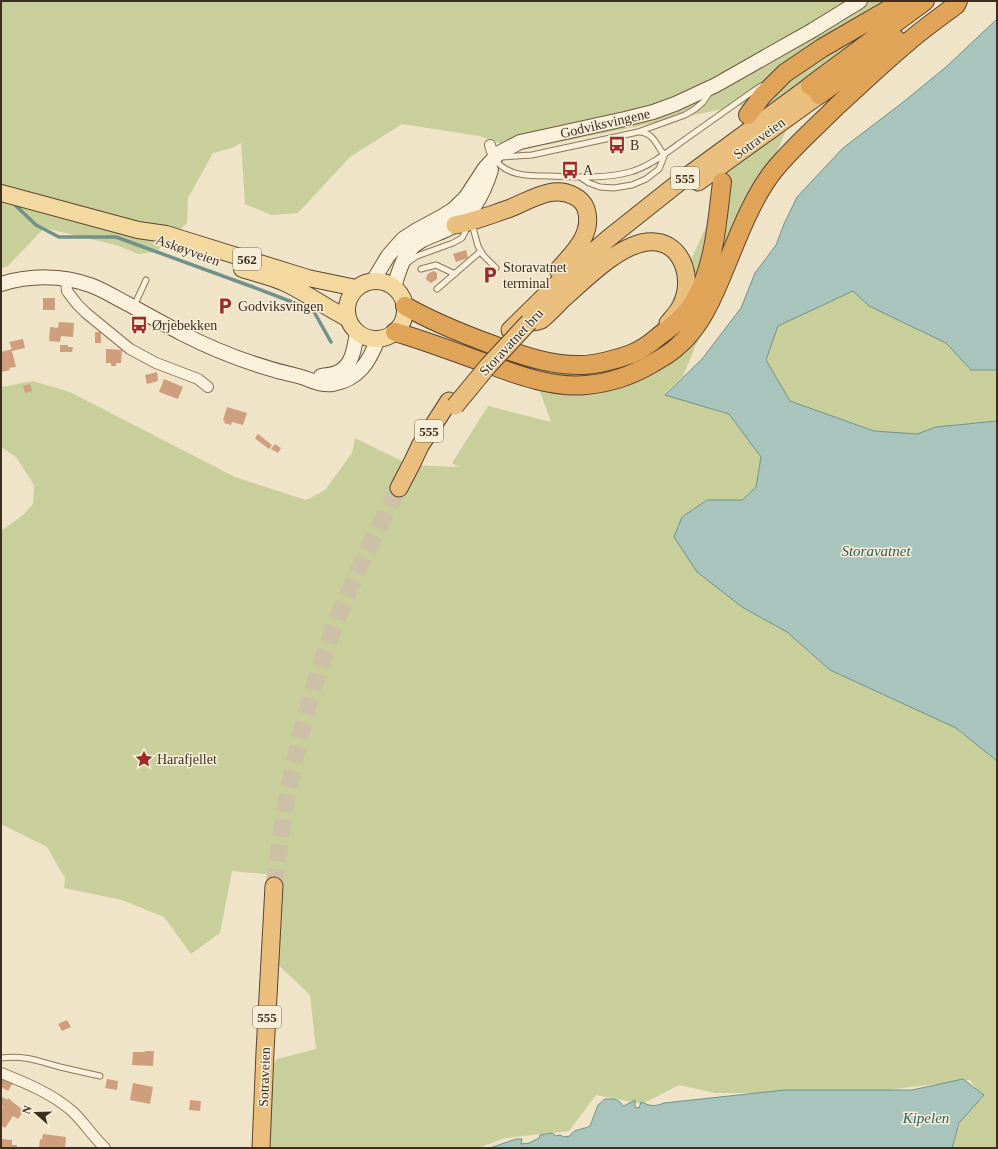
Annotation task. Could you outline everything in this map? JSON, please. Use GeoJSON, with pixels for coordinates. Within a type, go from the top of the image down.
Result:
{"type":"FeatureCollection","features":[{"type":"Feature","properties":{"kind":"highway"},"geometry":{"type":"LineString","coordinates":[[748,115],[762,96],[784,73],[822,48],[903,1]]}},
{"type":"Feature","properties":{"kind":"highway","name":"Sotraveien"},"geometry":{"type":"LineString","coordinates":[[814,90],[925,1]]}},
{"type":"Feature","properties":{"kind":"highway","name":"Sotraveien"},"geometry":{"type":"LineString","coordinates":[[567,280],[609,238],[682,180],[814,90],[952,1]]}},
{"type":"Feature","properties":{"kind":"highway"},"geometry":{"type":"LineString","coordinates":[[395,332],[527,378],[568,385],[585,385],[609,381],[644,369],[679,346],[693,331],[714,293],[747,217],[760,192],[774,171],[813,129],[877,69],[908,42],[956,5],[958,1]]}},
{"type":"Feature","properties":{"kind":"highway","name":"555"},"geometry":{"type":"LineString","coordinates":[[405,306],[476,339],[530,358],[551,363],[581,366],[631,354],[654,340],[675,324],[686,313],[695,300],[706,276],[713,250],[722,182]]}},
{"type":"Feature","properties":{"kind":"highway","name":"555"},"geometry":{"type":"LineString","coordinates":[[459,219],[515,206],[548,193],[568,193],[579,198],[585,205],[588,215],[588,226],[583,239],[571,255],[567,280]]}},
{"type":"Feature","properties":{"kind":"highway","name":"555"},"geometry":{"type":"LineString","coordinates":[[567,280],[610,259],[632,246],[648,242],[659,243],[675,251],[682,262],[686,274],[685,295],[681,306],[654,340]]}},
{"type":"Feature","properties":{"kind":"highway","name":"Storavatnet bru"},"geometry":{"type":"LineString","coordinates":[[452,404],[529,322],[540,320],[567,280]]}},
{"type":"Feature","properties":{"kind":"highway","name":"Storavatnet bru"},"geometry":{"type":"LineString","coordinates":[[452,404],[505,336],[567,280]]}},
{"type":"Feature","properties":{"kind":"highway","name":"555"},"geometry":{"type":"LineString","coordinates":[[399,488],[412,463],[424,451],[452,404]]}},
{"type":"Feature","properties":{"kind":"highway","name":"Sotraveien"},"geometry":{"type":"LineString","coordinates":[[261,1148],[274,886]]}},
{"type":"Feature","properties":{"kind":"main road","name":"Godviksvingene"},"geometry":{"type":"LineString","coordinates":[[492,151],[499,153],[520,142],[653,112],[675,104],[716,85],[813,30],[860,1]]}},
{"type":"Feature","properties":{"kind":"main road"},"geometry":{"type":"LineString","coordinates":[[394,287],[404,258],[410,249],[421,240],[447,230],[459,219],[467,215],[478,202],[489,176],[492,151]]}},
{"type":"Feature","properties":{"kind":"main road","name":"Askøyveien"},"geometry":{"type":"LineString","coordinates":[[1,193],[138,230],[166,234],[308,278],[356,288]]}},
{"type":"Feature","properties":{"kind":"main road"},"geometry":{"type":"LineString","coordinates":[[373,281],[388,256],[403,239],[443,216],[459,219]]}},
{"type":"Feature","properties":{"kind":"main road","name":"Askøyveien"},"geometry":{"type":"LineString","coordinates":[[138,230],[163,243],[286,283],[347,318]]}},
{"type":"Feature","properties":{"kind":"main road"},"geometry":{"type":"LineString","coordinates":[[1,284],[31,277],[54,277],[91,285],[107,292],[183,334],[222,352],[253,363],[300,376],[313,382],[325,384],[333,384],[349,379],[362,368],[368,362],[378,339]]}},
{"type":"Feature","properties":{"kind":"main road"},"geometry":{"type":"LineString","coordinates":[[300,376],[317,376],[336,373],[343,369],[349,363],[354,352],[357,333],[367,338],[378,339],[384,338],[395,332],[400,327],[403,320],[405,306],[399,292],[394,287],[384,282],[367,282],[356,288],[349,299],[346,311],[347,318]]}},
{"type":"Feature","properties":{"kind":"main road","name":"562"},"geometry":{"type":"LineString","coordinates":[[347,318],[357,333]]}},
{"type":"Feature","properties":{"kind":"street"},"geometry":{"type":"LineString","coordinates":[[66,279],[68,291],[77,304],[130,349],[156,363],[198,379],[208,387]]}},
{"type":"Feature","properties":{"kind":"street"},"geometry":{"type":"LineString","coordinates":[[1,1073],[37,1088],[59,1101],[73,1112],[105,1148]]}},
{"type":"Feature","properties":{"kind":"lane"},"geometry":{"type":"LineString","coordinates":[[492,151],[497,162],[511,172],[521,174],[536,176],[578,176],[618,175],[631,172],[645,166],[665,154],[752,92],[784,73]]}},
{"type":"Feature","properties":{"kind":"lane","name":"Godviksvingene"},"geometry":{"type":"LineString","coordinates":[[492,151],[532,155],[638,132],[685,115],[695,109],[703,102],[716,85]]}},
{"type":"Feature","properties":{"kind":"lane","name":"Godviksvingene"},"geometry":{"type":"LineString","coordinates":[[638,132],[644,132],[650,135],[665,154]]}},
{"type":"Feature","properties":{"kind":"lane"},"geometry":{"type":"LineString","coordinates":[[578,176],[589,183],[600,187],[614,188],[632,185],[646,179],[659,169],[665,154]]}},
{"type":"Feature","properties":{"kind":"lane"},"geometry":{"type":"LineString","coordinates":[[459,219],[483,255],[496,268]]}},
{"type":"Feature","properties":{"kind":"lane"},"geometry":{"type":"LineString","coordinates":[[437,289],[481,252]]}},
{"type":"Feature","properties":{"kind":"lane"},"geometry":{"type":"LineString","coordinates":[[421,268],[436,265],[455,274]]}},
{"type":"Feature","properties":{"kind":"lane"},"geometry":{"type":"LineString","coordinates":[[134,307],[146,280]]}},
{"type":"Feature","properties":{"kind":"lane"},"geometry":{"type":"LineString","coordinates":[[1,1058],[12,1056],[33,1059],[100,1076]]}},
{"type":"Feature","properties":{"kind":"green space"},"geometry":{"type":"Polygon","coordinates":[[[1,1],[921,1],[790,121],[683,376],[665,394],[729,414],[761,457],[756,487],[741,500],[742,607],[787,632],[830,670],[956,728],[997,761],[997,1148],[951,1148],[965,1110],[983,1098],[970,1080],[887,1090],[846,1093],[715,1093],[679,1085],[642,1104],[596,1095],[569,1131],[505,1138],[478,1148],[255,1148],[262,1084],[277,1059],[316,1049],[310,995],[270,957],[279,934],[274,875],[232,871],[220,933],[191,954],[164,917],[122,900],[64,888],[65,878],[47,847],[1,824],[1,531],[23,515],[33,504],[34,485],[16,457],[1,447],[1,387],[33,381],[70,392],[235,477],[306,500],[325,490],[352,453],[355,438],[410,465],[459,467],[452,463],[488,406],[551,422],[534,375],[609,369],[665,316],[717,203],[748,104],[520,150],[479,136],[402,124],[350,157],[298,213],[271,215],[245,204],[241,143],[232,148],[213,153],[188,198],[187,223],[156,252],[138,254],[116,245],[44,228],[8,266],[1,268],[1,1]]]}},
{"type":"Feature","properties":{"kind":"green space"},"geometry":{"type":"Polygon","coordinates":[[[853,291],[869,306],[946,343],[971,370],[997,370],[997,421],[936,427],[917,434],[874,431],[790,401],[766,360],[778,326],[853,291]]]}},
{"type":"Feature","properties":{"kind":"water","name":"Storavatnet"},"geometry":{"type":"Polygon","coordinates":[[[997,19],[997,370],[971,370],[946,343],[869,306],[853,291],[778,326],[766,360],[790,401],[874,431],[917,434],[936,427],[997,421],[997,761],[956,728],[830,670],[787,632],[742,607],[697,572],[674,537],[682,517],[707,500],[742,500],[756,487],[761,457],[729,414],[665,395],[702,359],[741,308],[755,273],[776,245],[797,197],[843,148],[946,67],[997,19]]]}},
{"type":"Feature","properties":{"kind":"water","name":"Kipelen"},"geometry":{"type":"Polygon","coordinates":[[[963,1079],[984,1095],[959,1123],[952,1148],[490,1148],[516,1139],[522,1139],[521,1144],[529,1143],[539,1138],[540,1135],[552,1133],[556,1136],[570,1136],[576,1130],[590,1126],[598,1105],[605,1099],[617,1100],[624,1106],[635,1100],[635,1107],[639,1108],[641,1102],[650,1105],[658,1105],[664,1103],[785,1090],[912,1090],[963,1079]]]}},
{"type":"Feature","properties":{"kind":"building"},"geometry":{"type":"Polygon","coordinates":[[[466,250],[468,258],[456,262],[453,254],[466,250]]]}},
{"type":"Feature","properties":{"kind":"building"},"geometry":{"type":"Polygon","coordinates":[[[434,271],[437,273],[437,278],[432,283],[426,279],[429,273],[434,271]]]}},
{"type":"Feature","properties":{"kind":"building"},"geometry":{"type":"Polygon","coordinates":[[[43,298],[55,298],[55,310],[43,310],[43,298]]]}},
{"type":"Feature","properties":{"kind":"building"},"geometry":{"type":"Polygon","coordinates":[[[59,322],[74,323],[73,337],[61,336],[60,342],[49,341],[50,327],[58,328],[59,322]]]}},
{"type":"Feature","properties":{"kind":"building"},"geometry":{"type":"Polygon","coordinates":[[[95,332],[101,332],[101,343],[95,343],[95,332]]]}},
{"type":"Feature","properties":{"kind":"building"},"geometry":{"type":"Polygon","coordinates":[[[23,339],[25,348],[12,351],[16,367],[9,368],[10,370],[1,372],[1,352],[12,349],[9,342],[23,339]]]}},
{"type":"Feature","properties":{"kind":"building"},"geometry":{"type":"Polygon","coordinates":[[[60,345],[68,345],[68,347],[73,347],[72,352],[60,352],[60,345]]]}},
{"type":"Feature","properties":{"kind":"building"},"geometry":{"type":"Polygon","coordinates":[[[106,349],[122,350],[121,363],[116,363],[116,366],[111,366],[111,363],[106,363],[106,349]]]}},
{"type":"Feature","properties":{"kind":"building"},"geometry":{"type":"Polygon","coordinates":[[[157,372],[158,381],[147,384],[145,375],[157,372]]]}},
{"type":"Feature","properties":{"kind":"building"},"geometry":{"type":"Polygon","coordinates":[[[164,379],[183,387],[178,399],[159,392],[164,379]]]}},
{"type":"Feature","properties":{"kind":"building"},"geometry":{"type":"Polygon","coordinates":[[[30,384],[32,391],[25,393],[23,386],[30,384]]]}},
{"type":"Feature","properties":{"kind":"building"},"geometry":{"type":"Polygon","coordinates":[[[227,407],[247,413],[243,425],[232,422],[231,425],[224,423],[225,421],[223,420],[227,407]]]}},
{"type":"Feature","properties":{"kind":"building"},"geometry":{"type":"Polygon","coordinates":[[[258,434],[272,445],[269,449],[255,438],[258,434]]]}},
{"type":"Feature","properties":{"kind":"building"},"geometry":{"type":"Polygon","coordinates":[[[275,444],[281,448],[278,453],[271,449],[275,444]]]}},
{"type":"Feature","properties":{"kind":"building"},"geometry":{"type":"Polygon","coordinates":[[[67,1020],[71,1027],[62,1031],[58,1024],[67,1020]]]}},
{"type":"Feature","properties":{"kind":"building"},"geometry":{"type":"Polygon","coordinates":[[[154,1051],[153,1066],[132,1065],[133,1052],[154,1051]]]}},
{"type":"Feature","properties":{"kind":"building"},"geometry":{"type":"Polygon","coordinates":[[[3,1077],[13,1083],[8,1091],[1,1087],[1,1079],[3,1077]]]}},
{"type":"Feature","properties":{"kind":"building"},"geometry":{"type":"Polygon","coordinates":[[[107,1079],[118,1081],[117,1090],[105,1088],[107,1079]]]}},
{"type":"Feature","properties":{"kind":"building"},"geometry":{"type":"Polygon","coordinates":[[[133,1083],[153,1087],[150,1104],[130,1100],[133,1083]]]}},
{"type":"Feature","properties":{"kind":"building"},"geometry":{"type":"Polygon","coordinates":[[[3,1097],[7,1100],[8,1098],[24,1111],[18,1119],[13,1116],[5,1128],[2,1126],[1,1128],[1,1109],[3,1107],[1,1105],[1,1100],[3,1097]]]}},
{"type":"Feature","properties":{"kind":"building"},"geometry":{"type":"Polygon","coordinates":[[[190,1100],[201,1101],[200,1111],[189,1110],[190,1100]]]}},
{"type":"Feature","properties":{"kind":"building"},"geometry":{"type":"Polygon","coordinates":[[[43,1134],[66,1137],[65,1148],[39,1148],[40,1139],[42,1140],[43,1134]]]}},
{"type":"Feature","properties":{"kind":"building"},"geometry":{"type":"Polygon","coordinates":[[[1,1139],[12,1140],[12,1145],[17,1145],[17,1148],[1,1148],[1,1139]]]}},
{"type":"Feature","properties":{"kind":"waterway"},"geometry":{"type":"LineString","coordinates":[[12,202],[36,225],[59,237],[116,237],[313,310],[331,342]]}},
{"type":"Feature","properties":{"kind":"tunnel"},"geometry":{"type":"LineString","coordinates":[[274,886],[288,791],[300,738],[317,678],[337,620],[351,586],[399,488]]}},
{"type":"Feature","properties":{"kind":"place","name":"B"},"geometry":{"type":"Point","coordinates":[617,145]}},
{"type":"Feature","properties":{"kind":"place","name":"A"},"geometry":{"type":"Point","coordinates":[570,170]}},
{"type":"Feature","properties":{"kind":"place","name":"Storavatnet terminal"},"geometry":{"type":"Point","coordinates":[490,275]}},
{"type":"Feature","properties":{"kind":"place","name":"Godviksvingen"},"geometry":{"type":"Point","coordinates":[225,306]}},
{"type":"Feature","properties":{"kind":"place","name":"Ørjebekken"},"geometry":{"type":"Point","coordinates":[139,325]}},
{"type":"Feature","properties":{"kind":"place","name":"Harafjellet"},"geometry":{"type":"Point","coordinates":[144,759]}}]}
